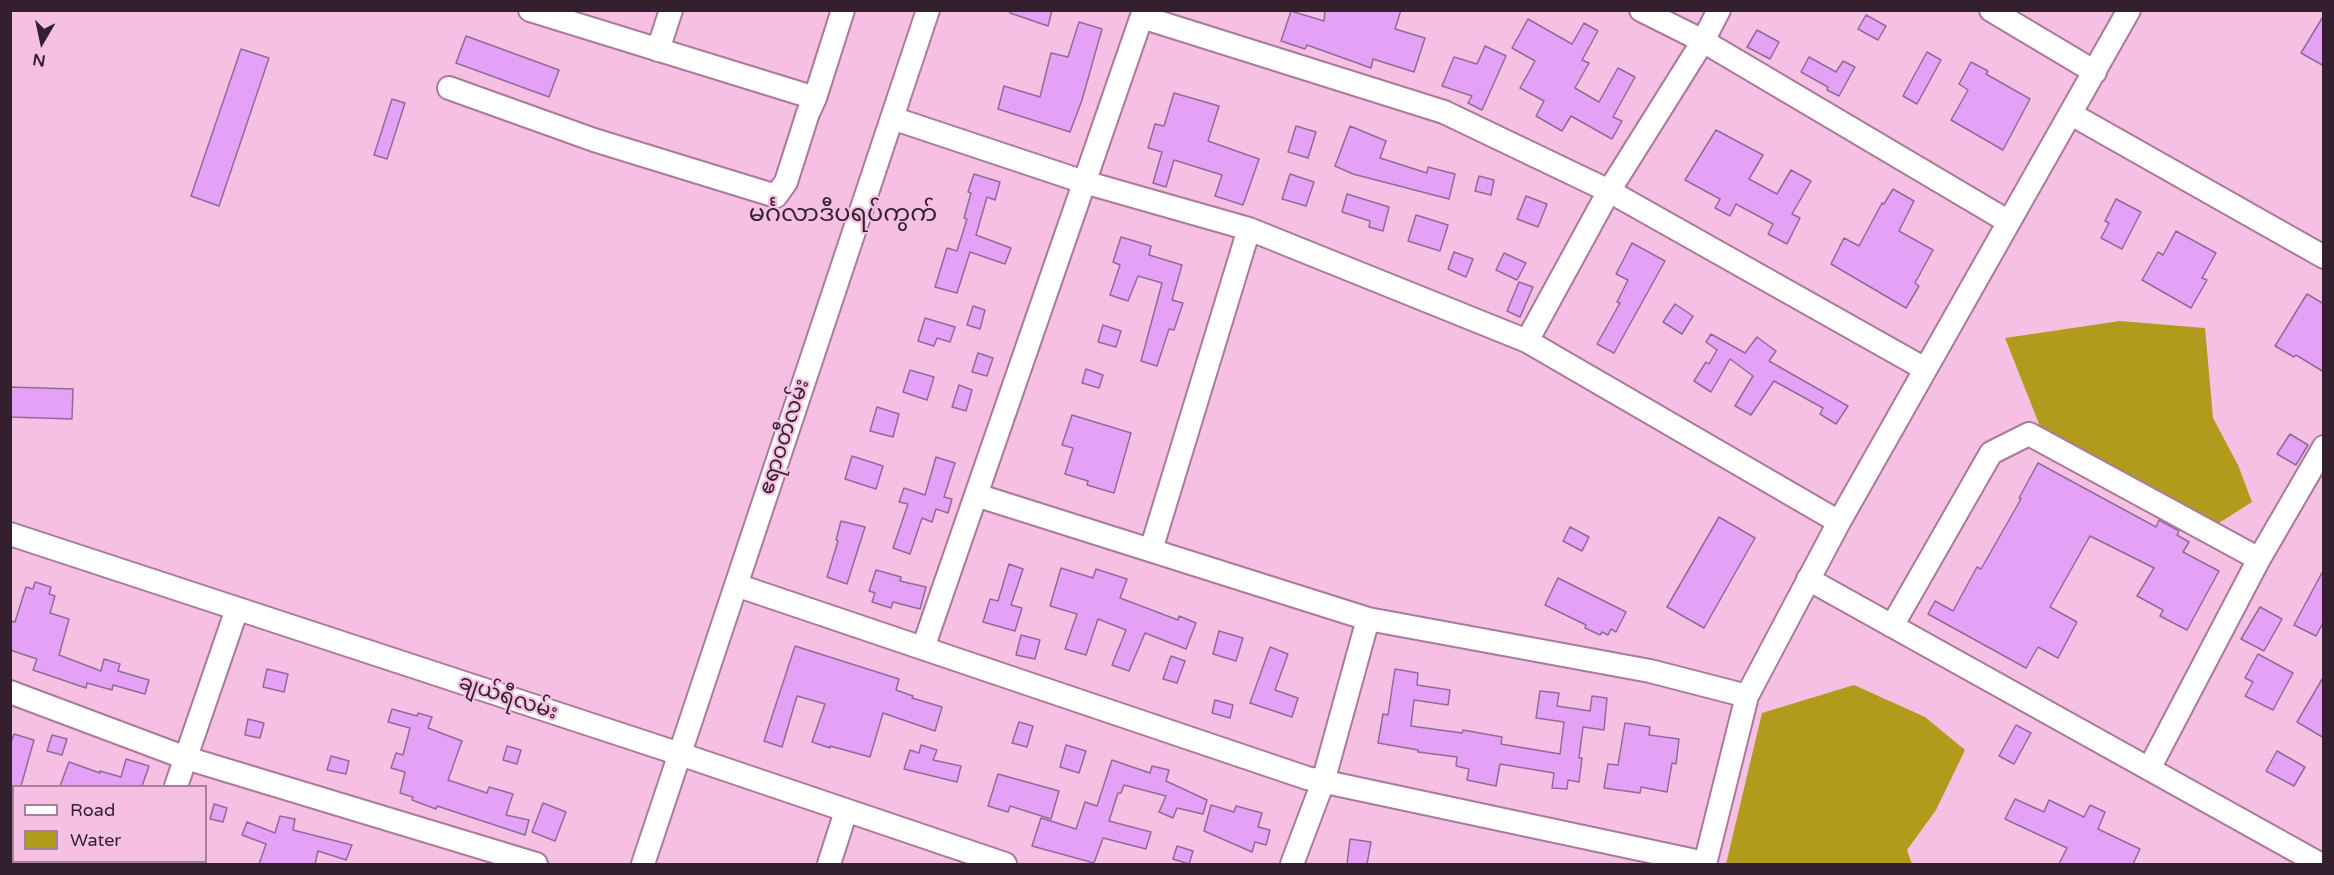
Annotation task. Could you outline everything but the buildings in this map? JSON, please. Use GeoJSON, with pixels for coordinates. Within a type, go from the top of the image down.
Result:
{"type":"FeatureCollection","features":[{"type":"Feature","properties":{"kind":"street"},"geometry":{"type":"LineString","coordinates":[[530,10],[815,98]]}},
{"type":"Feature","properties":{"kind":"street"},"geometry":{"type":"LineString","coordinates":[[658,50],[671,10]]}},
{"type":"Feature","properties":{"kind":"street"},"geometry":{"type":"LineString","coordinates":[[449,88],[594,140],[776,196],[786,182],[843,10]]}},
{"type":"Feature","properties":{"kind":"street","name":"ဧရာဝတီလမ်း"},"geometry":{"type":"LineString","coordinates":[[643,864],[928,10]]}},
{"type":"Feature","properties":{"kind":"street"},"geometry":{"type":"LineString","coordinates":[[1641,10],[1703,41],[2009,222]]}},
{"type":"Feature","properties":{"kind":"street"},"geometry":{"type":"LineString","coordinates":[[1527,341],[1609,191],[1703,41],[1719,10]]}},
{"type":"Feature","properties":{"kind":"street"},"geometry":{"type":"LineString","coordinates":[[1991,10],[2095,72]]}},
{"type":"Feature","properties":{"kind":"street"},"geometry":{"type":"LineString","coordinates":[[736,585],[1307,778],[1705,864],[1747,696],[1839,522],[2129,10]]}},
{"type":"Feature","properties":{"kind":"street"},"geometry":{"type":"LineString","coordinates":[[922,648],[1143,14],[1444,112],[1609,191],[1925,369]]}},
{"type":"Feature","properties":{"kind":"street"},"geometry":{"type":"LineString","coordinates":[[2071,114],[2324,257]]}},
{"type":"Feature","properties":{"kind":"street"},"geometry":{"type":"LineString","coordinates":[[892,118],[1084,182],[1249,229],[1527,341],[1839,522]]}},
{"type":"Feature","properties":{"kind":"street"},"geometry":{"type":"LineString","coordinates":[[1151,550],[1249,229]]}},
{"type":"Feature","properties":{"kind":"street"},"geometry":{"type":"LineString","coordinates":[[1892,626],[1991,453],[2029,434],[2259,559]]}},
{"type":"Feature","properties":{"kind":"street"},"geometry":{"type":"LineString","coordinates":[[2149,769],[2259,559],[2324,447]]}},
{"type":"Feature","properties":{"kind":"street"},"geometry":{"type":"LineString","coordinates":[[976,495],[1368,619],[1650,671],[1747,696]]}},
{"type":"Feature","properties":{"kind":"street","name":"ချယ်ရီလမ်း"},"geometry":{"type":"LineString","coordinates":[[10,534],[680,754],[1005,864]]}},
{"type":"Feature","properties":{"kind":"street"},"geometry":{"type":"LineString","coordinates":[[1808,579],[2320,864]]}},
{"type":"Feature","properties":{"kind":"street"},"geometry":{"type":"LineString","coordinates":[[176,785],[237,609]]}},
{"type":"Feature","properties":{"kind":"street"},"geometry":{"type":"LineString","coordinates":[[1292,864],[1323,782],[1368,619]]}},
{"type":"Feature","properties":{"kind":"street"},"geometry":{"type":"LineString","coordinates":[[10,692],[186,758],[536,864]]}},
{"type":"Feature","properties":{"kind":"street"},"geometry":{"type":"LineString","coordinates":[[830,864],[846,811]]}},
{"type":"Feature","properties":{"kind":"water"},"geometry":{"type":"Polygon","coordinates":[[[2120,321],[2205,328],[2213,418],[2238,465],[2252,502],[2208,530],[2045,439],[2005,338],[2120,321]]]}},
{"type":"Feature","properties":{"kind":"water"},"geometry":{"type":"Polygon","coordinates":[[[1854,685],[1925,717],[1965,750],[1936,810],[1907,850],[1912,864],[1726,864],[1762,713],[1854,685]]]}},
{"type":"Feature","properties":{"kind":"district","name":"မင်္ဂလာဒီပရပ်ကွက်"},"geometry":{"type":"Point","coordinates":[843,215]}}]}
